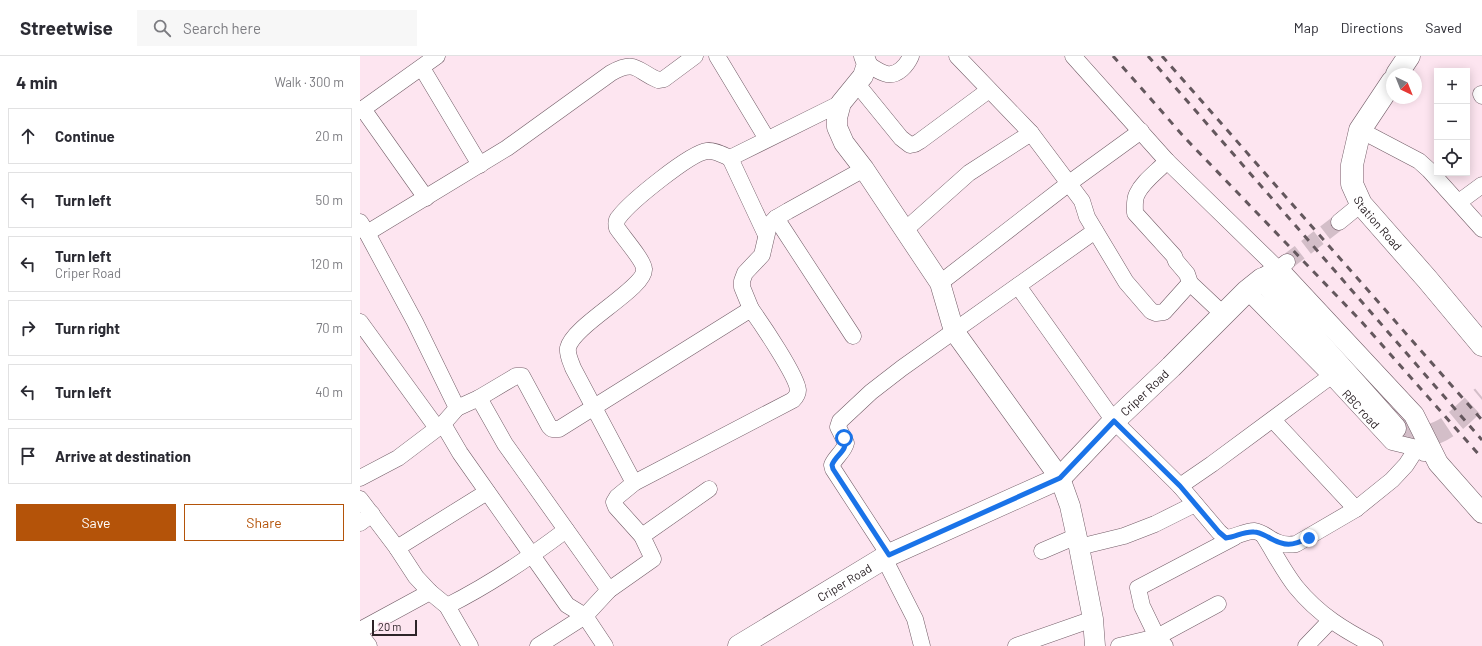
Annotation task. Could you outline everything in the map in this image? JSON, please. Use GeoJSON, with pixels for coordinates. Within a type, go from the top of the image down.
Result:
{"type":"FeatureCollection","features":[{"type":"Feature","properties":{"kind":"main road"},"geometry":{"type":"LineString","coordinates":[[1401,68],[1409,56]]}},
{"type":"Feature","properties":{"kind":"main road","name":"Station Road"},"geometry":{"type":"LineString","coordinates":[[1386,91],[1360,130],[1352,165],[1352,184],[1361,204],[1427,279],[1482,345]]}},
{"type":"Feature","properties":{"kind":"main road"},"geometry":{"type":"LineString","coordinates":[[1269,275],[1395,428]]}},
{"type":"Feature","properties":{"kind":"main road","name":"Criper Road"},"geometry":{"type":"LineString","coordinates":[[739,646],[886,557],[1060,478],[1114,421],[1269,275]]}},
{"type":"Feature","properties":{"kind":"street"},"geometry":{"type":"LineString","coordinates":[[426,198],[362,110],[437,56]]}},
{"type":"Feature","properties":{"kind":"street"},"geometry":{"type":"LineString","coordinates":[[457,408],[415,322],[364,228],[426,198],[480,165],[507,148],[616,70],[629,66],[638,68],[658,80],[664,78],[695,56]]}},
{"type":"Feature","properties":{"kind":"street"},"geometry":{"type":"LineString","coordinates":[[717,56],[767,139]]}},
{"type":"Feature","properties":{"kind":"street"},"geometry":{"type":"LineString","coordinates":[[911,56],[905,66],[892,74],[886,74],[865,60],[863,76],[842,103],[837,118],[837,128],[844,143],[864,169],[940,283],[954,331],[1060,478],[1070,506],[1094,619],[1094,646]]}},
{"type":"Feature","properties":{"kind":"street"},"geometry":{"type":"LineString","coordinates":[[957,56],[1030,133],[1082,201],[1087,217],[1126,282],[1151,311],[1156,313],[1164,312],[1190,283]]}},
{"type":"Feature","properties":{"kind":"street","name":"RBC road"},"geometry":{"type":"LineString","coordinates":[[1073,56],[1269,275],[1331,376],[1392,442],[1417,448],[1438,463],[1482,513]]}},
{"type":"Feature","properties":{"kind":"street"},"geometry":{"type":"LineString","coordinates":[[422,68],[480,165]]}},
{"type":"Feature","properties":{"kind":"street"},"geometry":{"type":"LineString","coordinates":[[857,84],[900,138],[910,145],[920,141],[989,90]]}},
{"type":"Feature","properties":{"kind":"street"},"geometry":{"type":"LineString","coordinates":[[730,158],[842,103]]}},
{"type":"Feature","properties":{"kind":"street"},"geometry":{"type":"LineString","coordinates":[[1360,130],[1419,161],[1459,202],[1482,229]]}},
{"type":"Feature","properties":{"kind":"street"},"geometry":{"type":"LineString","coordinates":[[940,283],[1068,184],[1141,131]]}},
{"type":"Feature","properties":{"kind":"street"},"geometry":{"type":"LineString","coordinates":[[905,230],[969,173],[1030,133]]}},
{"type":"Feature","properties":{"kind":"street"},"geometry":{"type":"LineString","coordinates":[[634,483],[573,368],[568,355],[568,347],[572,339],[582,329],[616,302],[644,274],[644,268],[641,262],[617,228],[616,225],[618,218],[642,194],[683,163],[696,154],[707,151],[716,152],[730,158],[766,234]]}},
{"type":"Feature","properties":{"kind":"street"},"geometry":{"type":"LineString","coordinates":[[1167,161],[1137,194],[1134,202],[1134,213],[1174,256],[1176,261],[1187,274],[1190,283],[1224,316]]}},
{"type":"Feature","properties":{"kind":"street"},"geometry":{"type":"LineString","coordinates":[[538,646],[585,616],[609,590],[653,559],[642,536],[616,507],[614,502],[617,497],[634,483],[796,397],[798,389],[795,380],[751,309],[743,291],[742,281],[745,273],[762,255],[769,225],[776,218],[864,169]]}},
{"type":"Feature","properties":{"kind":"street"},"geometry":{"type":"LineString","coordinates":[[1459,202],[1482,185]]}},
{"type":"Feature","properties":{"kind":"street"},"geometry":{"type":"LineString","coordinates":[[1339,222],[1361,204]]}},
{"type":"Feature","properties":{"kind":"street"},"geometry":{"type":"LineString","coordinates":[[776,218],[853,336]]}},
{"type":"Feature","properties":{"kind":"street"},"geometry":{"type":"LineString","coordinates":[[922,646],[915,619],[886,557],[833,469],[833,462],[845,448],[846,443],[838,424],[844,416],[871,392],[1095,231]]}},
{"type":"Feature","properties":{"kind":"street"},"geometry":{"type":"LineString","coordinates":[[1269,275],[1414,415],[1438,463]]}},
{"type":"Feature","properties":{"kind":"street"},"geometry":{"type":"LineString","coordinates":[[1018,286],[1114,421],[1180,486],[1219,532],[1226,538],[1235,537]]}},
{"type":"Feature","properties":{"kind":"street"},"geometry":{"type":"LineString","coordinates":[[360,478],[398,458],[440,426],[457,408],[479,398],[516,376],[522,376],[524,378],[549,426],[555,430],[559,429],[751,309]]}},
{"type":"Feature","properties":{"kind":"street"},"geometry":{"type":"LineString","coordinates":[[360,322],[460,453],[568,605],[585,616],[605,646]]}},
{"type":"Feature","properties":{"kind":"street"},"geometry":{"type":"LineString","coordinates":[[1180,486],[1331,376]]}},
{"type":"Feature","properties":{"kind":"street"},"geometry":{"type":"LineString","coordinates":[[479,398],[505,444],[609,590]]}},
{"type":"Feature","properties":{"kind":"street"},"geometry":{"type":"LineString","coordinates":[[1272,420],[1356,509]]}},
{"type":"Feature","properties":{"kind":"street"},"geometry":{"type":"LineString","coordinates":[[1161,642],[1142,606],[1138,588],[1244,533],[1254,532],[1287,545],[1296,544],[1356,509],[1392,480],[1406,466],[1417,448]]}},
{"type":"Feature","properties":{"kind":"street"},"geometry":{"type":"LineString","coordinates":[[642,536],[709,489]]}},
{"type":"Feature","properties":{"kind":"street"},"geometry":{"type":"LineString","coordinates":[[397,548],[487,492]]}},
{"type":"Feature","properties":{"kind":"street"},"geometry":{"type":"LineString","coordinates":[[360,499],[366,519],[397,548],[416,578],[447,606],[470,646]]}},
{"type":"Feature","properties":{"kind":"street"},"geometry":{"type":"LineString","coordinates":[[1042,551],[1078,541],[1124,536],[1155,524],[1195,504]]}},
{"type":"Feature","properties":{"kind":"street"},"geometry":{"type":"LineString","coordinates":[[447,606],[501,575],[532,555],[566,530]]}},
{"type":"Feature","properties":{"kind":"street"},"geometry":{"type":"LineString","coordinates":[[1262,534],[1296,587],[1330,621],[1375,646]]}},
{"type":"Feature","properties":{"kind":"street"},"geometry":{"type":"LineString","coordinates":[[360,630],[430,592]]}},
{"type":"Feature","properties":{"kind":"street"},"geometry":{"type":"LineString","coordinates":[[1119,646],[1161,642],[1218,604]]}},
{"type":"Feature","properties":{"kind":"street"},"geometry":{"type":"LineString","coordinates":[[1016,646],[1094,619]]}},
{"type":"Feature","properties":{"kind":"street"},"geometry":{"type":"LineString","coordinates":[[1306,646],[1330,621]]}},
{"type":"Feature","properties":{"kind":"street"},"geometry":{"type":"LineString","coordinates":[[360,634],[369,646]]}},
{"type":"Feature","properties":{"kind":"tunnel"},"geometry":{"type":"LineString","coordinates":[[1287,262],[1339,222]]}},
{"type":"Feature","properties":{"kind":"tunnel"},"geometry":{"type":"LineString","coordinates":[[1395,428],[1421,435],[1436,433],[1451,425],[1482,397]]}},
{"type":"Feature","properties":{"kind":"railway"},"geometry":{"type":"LineString","coordinates":[[1113,56],[1185,138],[1360,320],[1482,458]]}},
{"type":"Feature","properties":{"kind":"railway"},"geometry":{"type":"LineString","coordinates":[[1148,56],[1482,440]]}},
{"type":"Feature","properties":{"kind":"railway"},"geometry":{"type":"LineString","coordinates":[[1162,56],[1482,420]]}},
{"type":"Feature","properties":{"kind":"route"},"geometry":{"type":"LineString","coordinates":[[844,438],[846,443],[845,448],[833,462],[833,469],[889,555],[1060,478],[1114,421],[1180,486],[1219,532],[1226,538],[1254,532],[1287,545],[1296,544],[1309,538]]}}]}
